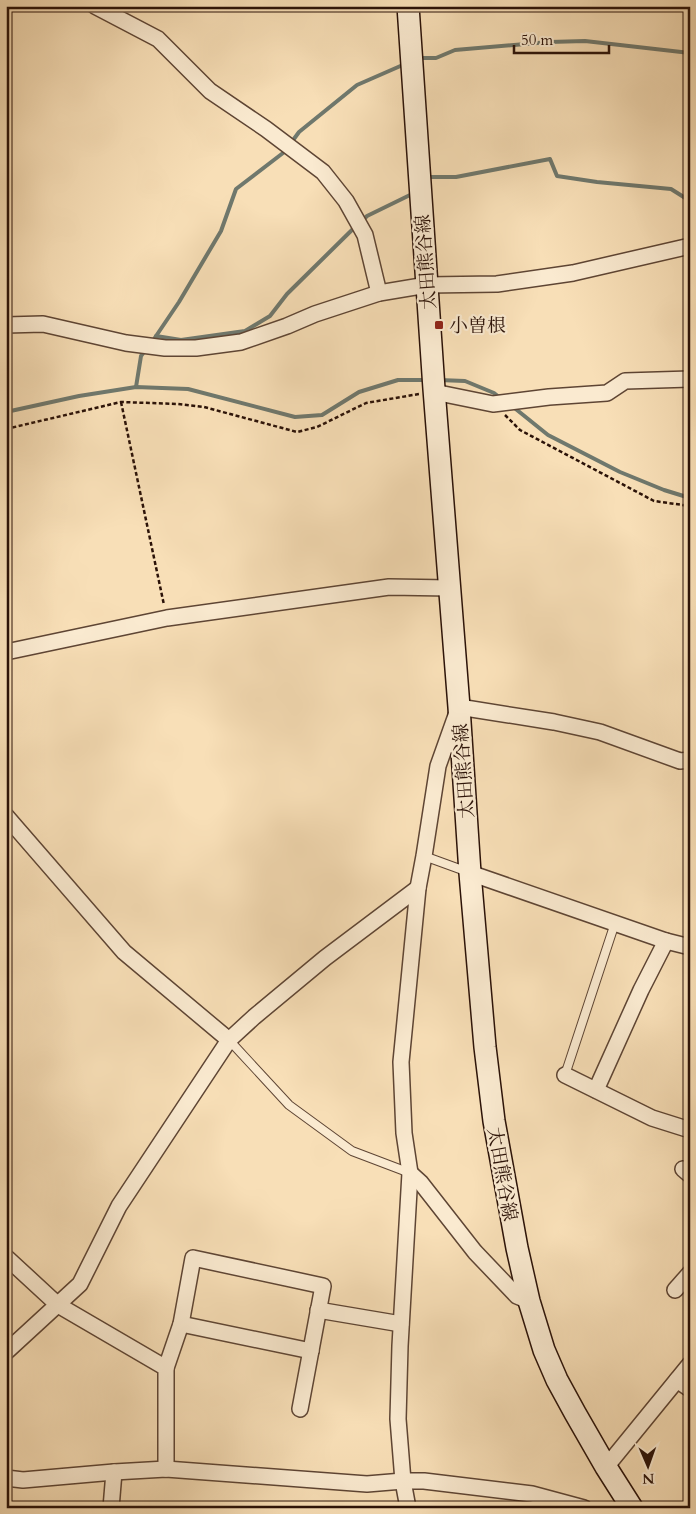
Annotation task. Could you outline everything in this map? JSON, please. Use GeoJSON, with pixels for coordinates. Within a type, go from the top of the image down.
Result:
{"type":"FeatureCollection","features":[{"type":"Feature","properties":{"kind":"main road","name":"太田熊谷線"},"geometry":{"type":"LineString","coordinates":[[408,6],[470,873],[485,1047],[494,1122],[517,1248],[529,1301],[544,1350],[557,1380],[606,1467],[632,1508]]}},
{"type":"Feature","properties":{"kind":"street"},"geometry":{"type":"LineString","coordinates":[[95,6],[158,39],[210,91],[282,141],[322,172],[346,201],[363,231],[379,292]]}},
{"type":"Feature","properties":{"kind":"street"},"geometry":{"type":"LineString","coordinates":[[6,325],[43,324],[126,344],[196,348],[242,342],[379,292],[427,285],[497,284],[573,273],[690,246]]}},
{"type":"Feature","properties":{"kind":"street"},"geometry":{"type":"LineString","coordinates":[[434,384],[494,404],[607,392],[625,381],[690,379]]}},
{"type":"Feature","properties":{"kind":"street"},"geometry":{"type":"LineString","coordinates":[[6,652],[167,618],[389,587],[450,588]]}},
{"type":"Feature","properties":{"kind":"street"},"geometry":{"type":"LineString","coordinates":[[408,1508],[403,1481],[398,1419],[401,1324],[410,1173],[404,1134],[401,1062],[418,888],[438,766],[459,707],[554,722],[600,732],[680,761],[690,760]]}},
{"type":"Feature","properties":{"kind":"street"},"geometry":{"type":"LineString","coordinates":[[6,816],[124,952],[229,1040]]}},
{"type":"Feature","properties":{"kind":"street"},"geometry":{"type":"LineString","coordinates":[[470,873],[690,947]]}},
{"type":"Feature","properties":{"kind":"street"},"geometry":{"type":"LineString","coordinates":[[6,1352],[80,1284],[119,1206],[229,1040],[325,958],[418,888]]}},
{"type":"Feature","properties":{"kind":"street"},"geometry":{"type":"LineString","coordinates":[[596,1090],[641,990],[666,940]]}},
{"type":"Feature","properties":{"kind":"street"},"geometry":{"type":"LineString","coordinates":[[565,1075],[652,1118],[690,1130]]}},
{"type":"Feature","properties":{"kind":"street"},"geometry":{"type":"LineString","coordinates":[[410,1173],[421,1182],[475,1252],[517,1296],[529,1301]]}},
{"type":"Feature","properties":{"kind":"street"},"geometry":{"type":"LineString","coordinates":[[6,1257],[58,1305],[166,1368]]}},
{"type":"Feature","properties":{"kind":"street"},"geometry":{"type":"LineString","coordinates":[[166,1469],[166,1368],[181,1324],[193,1258],[323,1286],[300,1409]]}},
{"type":"Feature","properties":{"kind":"street"},"geometry":{"type":"LineString","coordinates":[[675,1290],[690,1273]]}},
{"type":"Feature","properties":{"kind":"street"},"geometry":{"type":"LineString","coordinates":[[318,1310],[401,1324]]}},
{"type":"Feature","properties":{"kind":"street"},"geometry":{"type":"LineString","coordinates":[[181,1324],[311,1351]]}},
{"type":"Feature","properties":{"kind":"street"},"geometry":{"type":"LineString","coordinates":[[606,1467],[690,1364]]}},
{"type":"Feature","properties":{"kind":"street"},"geometry":{"type":"LineString","coordinates":[[677,1380],[690,1389]]}},
{"type":"Feature","properties":{"kind":"street"},"geometry":{"type":"LineString","coordinates":[[6,1478],[23,1480],[166,1469],[367,1484],[403,1481],[448,1483],[532,1494],[584,1508]]}},
{"type":"Feature","properties":{"kind":"street"},"geometry":{"type":"LineString","coordinates":[[111,1508],[114,1472]]}},
{"type":"Feature","properties":{"kind":"lane"},"geometry":{"type":"LineString","coordinates":[[424,856],[470,873]]}},
{"type":"Feature","properties":{"kind":"lane"},"geometry":{"type":"LineString","coordinates":[[565,1075],[615,923]]}},
{"type":"Feature","properties":{"kind":"lane"},"geometry":{"type":"LineString","coordinates":[[229,1040],[289,1105],[344,1146],[352,1151],[410,1173]]}},
{"type":"Feature","properties":{"kind":"path"},"geometry":{"type":"LineString","coordinates":[[6,429],[121,402],[204,407],[297,432],[317,427],[366,403],[434,384]]}},
{"type":"Feature","properties":{"kind":"path"},"geometry":{"type":"LineString","coordinates":[[121,402],[167,618]]}},
{"type":"Feature","properties":{"kind":"path"},"geometry":{"type":"LineString","coordinates":[[494,404],[520,430],[654,501],[690,506]]}},
{"type":"Feature","properties":{"kind":"waterway"},"geometry":{"type":"LineString","coordinates":[[421,58],[436,58],[455,50],[585,41],[690,53]]}},
{"type":"Feature","properties":{"kind":"waterway"},"geometry":{"type":"LineString","coordinates":[[291,143],[299,132],[357,85],[405,64]]}},
{"type":"Feature","properties":{"kind":"waterway"},"geometry":{"type":"LineString","coordinates":[[152,342],[179,302],[221,231],[236,189],[287,148]]}},
{"type":"Feature","properties":{"kind":"waterway"},"geometry":{"type":"LineString","coordinates":[[431,177],[456,177],[550,159],[557,176],[671,189],[690,201]]}},
{"type":"Feature","properties":{"kind":"waterway"},"geometry":{"type":"LineString","coordinates":[[362,221],[367,216],[410,195]]}},
{"type":"Feature","properties":{"kind":"waterway"},"geometry":{"type":"LineString","coordinates":[[156,336],[181,340],[245,331],[270,316],[287,294],[357,225]]}},
{"type":"Feature","properties":{"kind":"waterway"},"geometry":{"type":"LineString","coordinates":[[136,387],[141,356],[146,349]]}},
{"type":"Feature","properties":{"kind":"waterway"},"geometry":{"type":"LineString","coordinates":[[6,412],[79,396],[136,387],[188,389],[295,417],[322,415],[359,392],[398,380],[427,380]]}},
{"type":"Feature","properties":{"kind":"waterway"},"geometry":{"type":"LineString","coordinates":[[439,380],[465,381],[494,393],[500,398]]}},
{"type":"Feature","properties":{"kind":"waterway"},"geometry":{"type":"LineString","coordinates":[[512,406],[548,435],[620,472],[664,490],[690,498]]}},
{"type":"Feature","properties":{"kind":"place","name":"小曽根"},"geometry":{"type":"Point","coordinates":[439,325]}}]}
